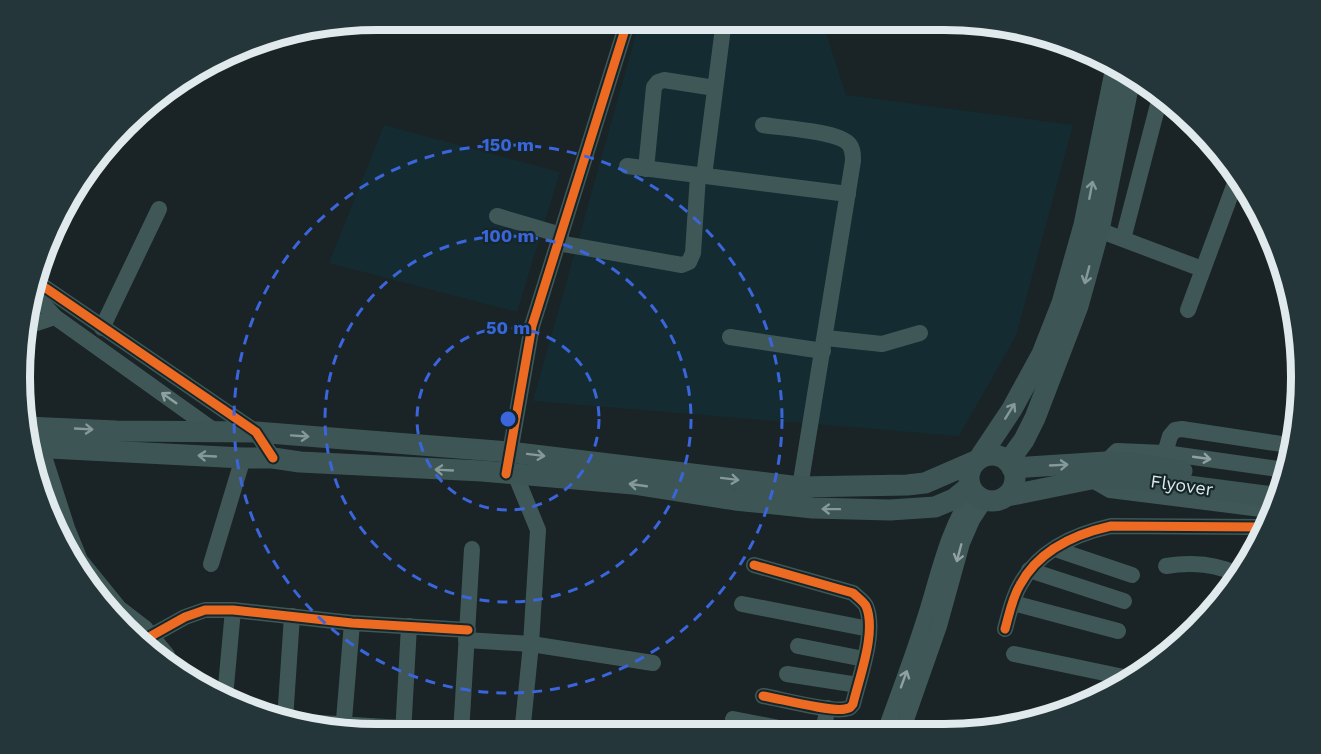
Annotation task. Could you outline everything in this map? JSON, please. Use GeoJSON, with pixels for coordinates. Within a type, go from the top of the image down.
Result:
{"type":"FeatureCollection","features":[{"type":"Feature","properties":{"kind":"main road"},"geometry":{"type":"LineString","coordinates":[[1010,465],[1049,386],[1078,306],[1115,74]]}},
{"type":"Feature","properties":{"kind":"main road"},"geometry":{"type":"LineString","coordinates":[[976,493],[970,472],[1012,409],[1049,339],[1091,227],[1129,83]]}},
{"type":"Feature","properties":{"kind":"main road"},"geometry":{"type":"LineString","coordinates":[[34,427],[256,432],[509,452],[800,487],[925,483],[990,455],[1003,458],[1010,465],[1015,478],[1013,488],[1007,496],[993,502],[976,493],[935,507],[890,510],[790,506],[633,484],[511,474],[300,462],[273,458],[37,447]]}},
{"type":"Feature","properties":{"kind":"main road","name":"Flyover"},"geometry":{"type":"LineString","coordinates":[[1010,465],[1106,462],[1130,470],[1270,496]]}},
{"type":"Feature","properties":{"kind":"main road","name":"Flyover"},"geometry":{"type":"LineString","coordinates":[[1007,496],[1130,470],[1274,486]]}},
{"type":"Feature","properties":{"kind":"street"},"geometry":{"type":"LineString","coordinates":[[523,724],[538,556],[538,530],[511,474],[509,452],[532,326],[625,30]]}},
{"type":"Feature","properties":{"kind":"street"},"geometry":{"type":"LineString","coordinates":[[497,216],[559,239],[682,265],[689,262],[693,253],[701,176],[723,30]]}},
{"type":"Feature","properties":{"kind":"street"},"geometry":{"type":"LineString","coordinates":[[646,169],[654,87],[658,82],[664,80],[715,88]]}},
{"type":"Feature","properties":{"kind":"street"},"geometry":{"type":"LineString","coordinates":[[1123,239],[1158,104]]}},
{"type":"Feature","properties":{"kind":"street"},"geometry":{"type":"LineString","coordinates":[[763,125],[837,136],[848,142],[852,148],[853,161],[848,194],[800,487]]}},
{"type":"Feature","properties":{"kind":"street"},"geometry":{"type":"LineString","coordinates":[[627,166],[848,194]]}},
{"type":"Feature","properties":{"kind":"street"},"geometry":{"type":"LineString","coordinates":[[1188,310],[1234,186]]}},
{"type":"Feature","properties":{"kind":"street"},"geometry":{"type":"LineString","coordinates":[[102,328],[159,209]]}},
{"type":"Feature","properties":{"kind":"street"},"geometry":{"type":"LineString","coordinates":[[1091,227],[1202,269]]}},
{"type":"Feature","properties":{"kind":"street"},"geometry":{"type":"LineString","coordinates":[[42,286],[256,432],[273,458]]}},
{"type":"Feature","properties":{"kind":"street"},"geometry":{"type":"LineString","coordinates":[[39,300],[55,317],[216,432]]}},
{"type":"Feature","properties":{"kind":"street"},"geometry":{"type":"LineString","coordinates":[[34,324],[55,317]]}},
{"type":"Feature","properties":{"kind":"street"},"geometry":{"type":"LineString","coordinates":[[730,337],[824,344],[882,344],[920,333]]}},
{"type":"Feature","properties":{"kind":"street"},"geometry":{"type":"LineString","coordinates":[[1165,453],[1170,436],[1175,430],[1182,429],[1284,444]]}},
{"type":"Feature","properties":{"kind":"street"},"geometry":{"type":"LineString","coordinates":[[1106,462],[1117,451],[1165,453],[1278,469]]}},
{"type":"Feature","properties":{"kind":"street"},"geometry":{"type":"LineString","coordinates":[[211,564],[243,458]]}},
{"type":"Feature","properties":{"kind":"street"},"geometry":{"type":"LineString","coordinates":[[41,462],[76,549]]}},
{"type":"Feature","properties":{"kind":"street"},"geometry":{"type":"LineString","coordinates":[[1091,479],[1110,490],[1265,510]]}},
{"type":"Feature","properties":{"kind":"street"},"geometry":{"type":"LineString","coordinates":[[888,724],[925,620],[948,541],[962,508],[976,493]]}},
{"type":"Feature","properties":{"kind":"street"},"geometry":{"type":"LineString","coordinates":[[905,724],[939,626],[962,543],[972,520],[976,493]]}},
{"type":"Feature","properties":{"kind":"street"},"geometry":{"type":"LineString","coordinates":[[1005,629],[1019,585],[1029,570],[1063,542],[1087,531],[1111,526],[1257,527]]}},
{"type":"Feature","properties":{"kind":"street"},"geometry":{"type":"LineString","coordinates":[[462,724],[472,549]]}},
{"type":"Feature","properties":{"kind":"street"},"geometry":{"type":"LineString","coordinates":[[1055,549],[1132,575]]}},
{"type":"Feature","properties":{"kind":"street"},"geometry":{"type":"LineString","coordinates":[[1166,566],[1182,563],[1203,565],[1221,568],[1231,573]]}},
{"type":"Feature","properties":{"kind":"street"},"geometry":{"type":"LineString","coordinates":[[754,565],[853,593],[865,604],[869,618],[864,658],[853,704],[849,708],[843,710],[828,708],[763,696]]}},
{"type":"Feature","properties":{"kind":"street"},"geometry":{"type":"LineString","coordinates":[[88,569],[119,608],[146,628],[162,649]]}},
{"type":"Feature","properties":{"kind":"street"},"geometry":{"type":"LineString","coordinates":[[1029,570],[1124,602]]}},
{"type":"Feature","properties":{"kind":"street"},"geometry":{"type":"LineString","coordinates":[[1013,603],[1118,631]]}},
{"type":"Feature","properties":{"kind":"street"},"geometry":{"type":"LineString","coordinates":[[742,604],[869,629]]}},
{"type":"Feature","properties":{"kind":"street"},"geometry":{"type":"LineString","coordinates":[[151,636],[185,617],[205,610],[233,610],[352,623],[409,626],[652,663]]}},
{"type":"Feature","properties":{"kind":"street"},"geometry":{"type":"LineString","coordinates":[[226,689],[233,610]]}},
{"type":"Feature","properties":{"kind":"street"},"geometry":{"type":"LineString","coordinates":[[287,712],[292,616]]}},
{"type":"Feature","properties":{"kind":"street"},"geometry":{"type":"LineString","coordinates":[[344,722],[352,623]]}},
{"type":"Feature","properties":{"kind":"street"},"geometry":{"type":"LineString","coordinates":[[403,724],[409,626]]}},
{"type":"Feature","properties":{"kind":"street"},"geometry":{"type":"LineString","coordinates":[[798,646],[864,658]]}},
{"type":"Feature","properties":{"kind":"street"},"geometry":{"type":"LineString","coordinates":[[1014,654],[1121,676]]}},
{"type":"Feature","properties":{"kind":"street"},"geometry":{"type":"LineString","coordinates":[[787,674],[858,685]]}},
{"type":"Feature","properties":{"kind":"street"},"geometry":{"type":"LineString","coordinates":[[824,724],[828,708]]}},
{"type":"Feature","properties":{"kind":"street"},"geometry":{"type":"LineString","coordinates":[[733,719],[758,724]]}},
{"type":"Feature","properties":{"kind":"shaded area"},"geometry":{"type":"Polygon","coordinates":[[[637,30],[825,30],[846,95],[1073,125],[1016,336],[959,436],[533,401],[637,30]]]}},
{"type":"Feature","properties":{"kind":"shaded area"},"geometry":{"type":"Polygon","coordinates":[[[384,125],[560,172],[517,312],[329,263],[384,125]]]}},
{"type":"Feature","properties":{"kind":"cycle path"},"geometry":{"type":"LineString","coordinates":[[506,474],[532,326],[625,30]]}},
{"type":"Feature","properties":{"kind":"cycle path"},"geometry":{"type":"LineString","coordinates":[[42,286],[256,432],[273,458]]}},
{"type":"Feature","properties":{"kind":"cycle path"},"geometry":{"type":"LineString","coordinates":[[1005,629],[1015,595],[1028,573],[1047,554],[1071,539],[1111,526],[1257,527]]}},
{"type":"Feature","properties":{"kind":"cycle path"},"geometry":{"type":"LineString","coordinates":[[754,565],[853,593],[866,606],[869,617],[866,655],[850,708],[828,709],[763,696]]}},
{"type":"Feature","properties":{"kind":"cycle path"},"geometry":{"type":"LineString","coordinates":[[151,636],[185,617],[205,610],[233,610],[352,623],[468,630]]}}]}
